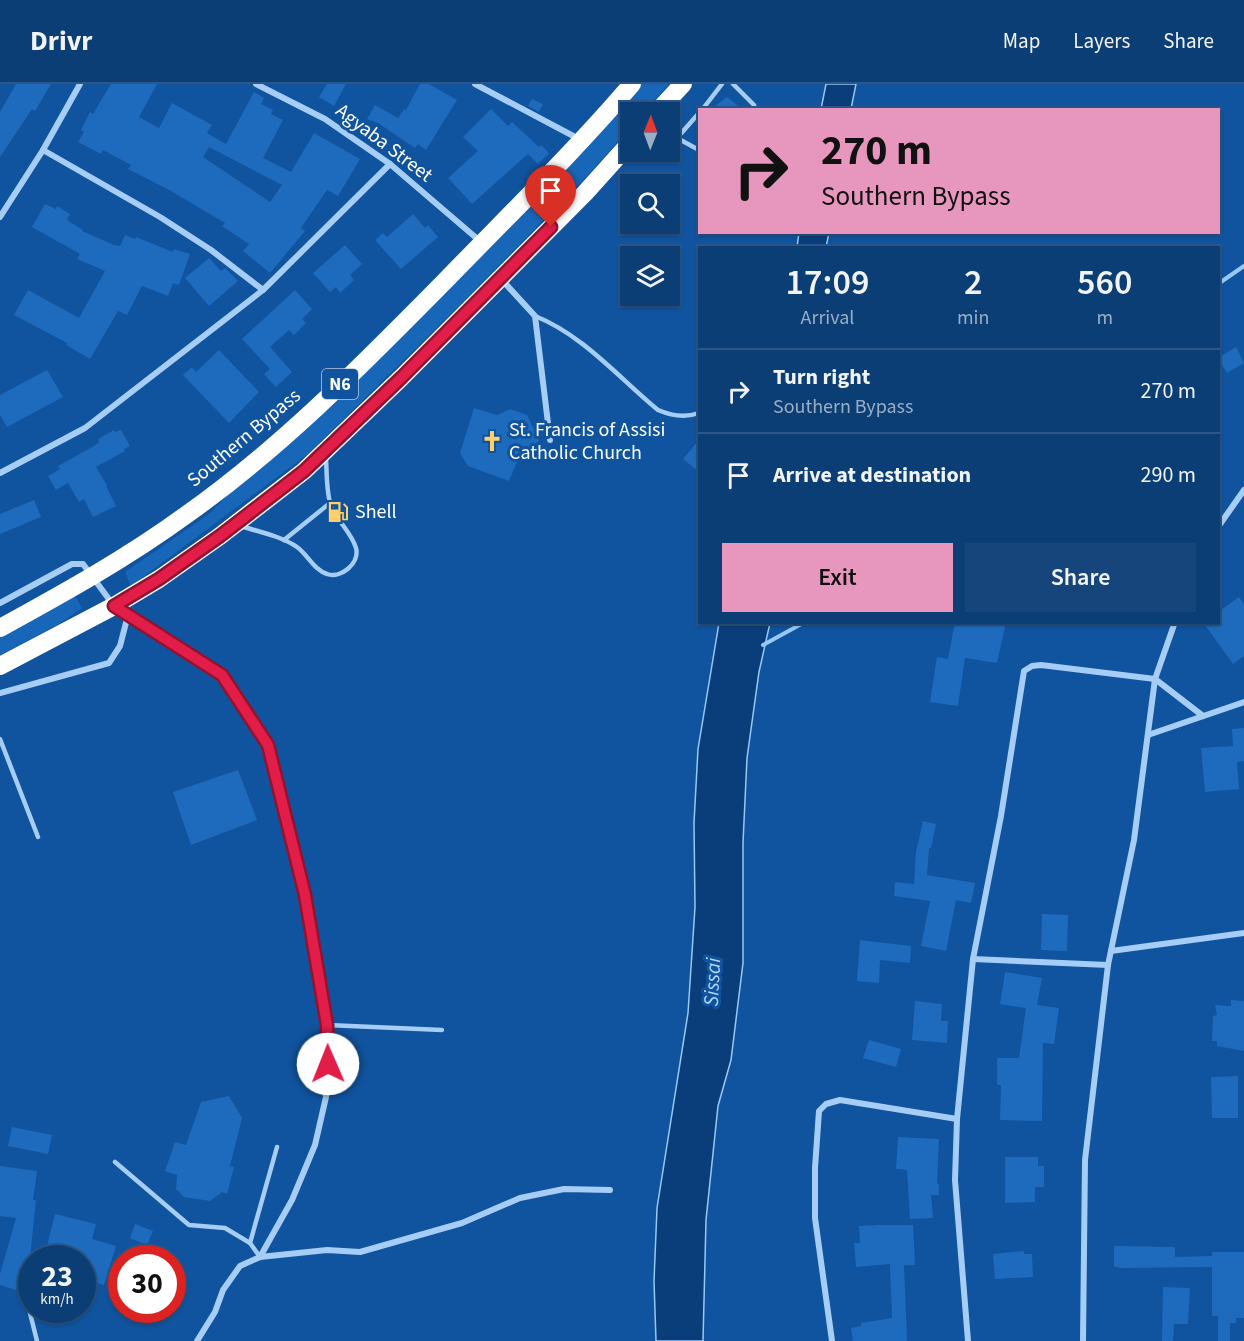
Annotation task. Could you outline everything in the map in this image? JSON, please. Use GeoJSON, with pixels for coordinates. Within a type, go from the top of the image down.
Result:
{"type":"FeatureCollection","features":[{"type":"Feature","properties":{"kind":"highway","name":"Southern Bypass"},"geometry":{"type":"LineString","coordinates":[[0,628],[92,577],[187,515],[286,435],[387,339],[482,243],[582,141],[632,84]]}},
{"type":"Feature","properties":{"kind":"highway"},"geometry":{"type":"LineString","coordinates":[[666,102],[682,84]]}},
{"type":"Feature","properties":{"kind":"highway","name":"N6"},"geometry":{"type":"LineString","coordinates":[[0,666],[121,610],[304,471],[402,377],[585,193],[620,155]]}},
{"type":"Feature","properties":{"kind":"street"},"geometry":{"type":"LineString","coordinates":[[0,217],[44,150],[81,84]]}},
{"type":"Feature","properties":{"kind":"street","name":"Agyaba Street"},"geometry":{"type":"LineString","coordinates":[[256,84],[325,118],[390,164],[482,243]]}},
{"type":"Feature","properties":{"kind":"street"},"geometry":{"type":"LineString","coordinates":[[475,84],[582,141]]}},
{"type":"Feature","properties":{"kind":"street"},"geometry":{"type":"LineString","coordinates":[[44,150],[160,217],[211,250],[263,290]]}},
{"type":"Feature","properties":{"kind":"street"},"geometry":{"type":"LineString","coordinates":[[0,473],[85,428],[263,290],[390,164]]}},
{"type":"Feature","properties":{"kind":"street"},"geometry":{"type":"LineString","coordinates":[[500,278],[535,316],[550,440]]}},
{"type":"Feature","properties":{"kind":"street"},"geometry":{"type":"LineString","coordinates":[[1220,524],[1244,490]]}},
{"type":"Feature","properties":{"kind":"street"},"geometry":{"type":"LineString","coordinates":[[0,603],[72,564],[84,564],[92,577],[121,610],[222,675],[268,745],[305,895],[329,1047],[326,1097],[315,1145],[292,1200],[260,1257]]}},
{"type":"Feature","properties":{"kind":"street"},"geometry":{"type":"LineString","coordinates":[[0,693],[109,663],[120,646],[121,610]]}},
{"type":"Feature","properties":{"kind":"street"},"geometry":{"type":"LineString","coordinates":[[1083,1341],[1084,1160],[1108,965],[1134,840],[1155,679],[1174,624]]}},
{"type":"Feature","properties":{"kind":"street"},"geometry":{"type":"LineString","coordinates":[[968,1341],[956,1180],[957,1119],[973,959],[1001,816],[1024,671],[1032,666],[1041,665],[1155,679],[1203,716]]}},
{"type":"Feature","properties":{"kind":"street"},"geometry":{"type":"LineString","coordinates":[[1148,735],[1244,702]]}},
{"type":"Feature","properties":{"kind":"street"},"geometry":{"type":"LineString","coordinates":[[1111,951],[1244,933]]}},
{"type":"Feature","properties":{"kind":"street"},"geometry":{"type":"LineString","coordinates":[[973,959],[1108,965]]}},
{"type":"Feature","properties":{"kind":"street"},"geometry":{"type":"LineString","coordinates":[[832,1341],[815,1218],[814,1168],[819,1111],[826,1104],[840,1100],[957,1119]]}},
{"type":"Feature","properties":{"kind":"street"},"geometry":{"type":"LineString","coordinates":[[197,1341],[215,1312],[223,1290],[240,1266],[260,1257],[327,1250],[360,1252],[462,1223],[520,1198],[564,1189],[610,1190]]}},
{"type":"Feature","properties":{"kind":"lane"},"geometry":{"type":"LineString","coordinates":[[702,108],[722,84]]}},
{"type":"Feature","properties":{"kind":"lane"},"geometry":{"type":"LineString","coordinates":[[733,84],[755,108]]}},
{"type":"Feature","properties":{"kind":"lane"},"geometry":{"type":"LineString","coordinates":[[680,134],[698,113]]}},
{"type":"Feature","properties":{"kind":"lane"},"geometry":{"type":"LineString","coordinates":[[680,140],[698,149]]}},
{"type":"Feature","properties":{"kind":"lane"},"geometry":{"type":"LineString","coordinates":[[535,316],[554,323],[603,360],[658,410],[669,415],[680,416],[698,413]]}},
{"type":"Feature","properties":{"kind":"lane"},"geometry":{"type":"LineString","coordinates":[[236,524],[284,540],[297,547],[319,570],[329,575],[337,575],[352,565],[356,547],[330,503],[325,451]]}},
{"type":"Feature","properties":{"kind":"lane"},"geometry":{"type":"LineString","coordinates":[[284,540],[330,503]]}},
{"type":"Feature","properties":{"kind":"lane"},"geometry":{"type":"LineString","coordinates":[[0,739],[38,837]]}},
{"type":"Feature","properties":{"kind":"lane"},"geometry":{"type":"LineString","coordinates":[[327,1025],[442,1030]]}},
{"type":"Feature","properties":{"kind":"lane"},"geometry":{"type":"LineString","coordinates":[[250,1243],[277,1147]]}},
{"type":"Feature","properties":{"kind":"lane"},"geometry":{"type":"LineString","coordinates":[[115,1162],[189,1225],[225,1228],[250,1243],[260,1257]]}},
{"type":"Feature","properties":{"kind":"lane"},"geometry":{"type":"LineString","coordinates":[[32,1323],[37,1341]]}},
{"type":"Feature","properties":{"kind":"shaded area"},"geometry":{"type":"Polygon","coordinates":[[[635,84],[669,84],[653,102],[620,102],[620,139],[587,176],[464,301],[308,454],[131,586],[125,572],[209,514],[635,84]]]}},
{"type":"Feature","properties":{"kind":"shaded area"},"geometry":{"type":"Polygon","coordinates":[[[74,594],[82,608],[59,624],[0,655],[0,634],[74,594]]]}},
{"type":"Feature","properties":{"kind":"water"},"geometry":{"type":"Polygon","coordinates":[[[826,84],[856,84],[851,108],[821,108],[826,84]]]}},
{"type":"Feature","properties":{"kind":"water"},"geometry":{"type":"Polygon","coordinates":[[[799,234],[829,234],[826,246],[797,246],[799,234]]]}},
{"type":"Feature","properties":{"kind":"water","name":"Sissai"},"geometry":{"type":"Polygon","coordinates":[[[719,624],[770,624],[759,672],[747,758],[743,843],[743,963],[731,1060],[718,1106],[706,1220],[703,1341],[656,1341],[654,1281],[657,1208],[688,1013],[695,907],[694,823],[698,749],[719,624]]]}},
{"type":"Feature","properties":{"kind":"building"},"geometry":{"type":"Polygon","coordinates":[[[16,84],[51,84],[35,111],[32,109],[0,157],[0,112],[16,84]]]}},
{"type":"Feature","properties":{"kind":"building"},"geometry":{"type":"Polygon","coordinates":[[[111,84],[157,84],[139,117],[159,128],[172,103],[212,125],[207,133],[226,144],[254,92],[264,98],[261,104],[273,110],[271,114],[283,120],[263,158],[291,172],[314,133],[360,159],[338,196],[327,190],[301,228],[305,231],[270,273],[243,251],[249,244],[222,226],[225,223],[128,169],[131,165],[103,150],[101,154],[78,142],[84,132],[81,130],[90,112],[93,114],[111,84]],[[209,147],[203,157],[270,202],[282,185],[209,147]]]}},
{"type":"Feature","properties":{"kind":"building"},"geometry":{"type":"Polygon","coordinates":[[[327,84],[346,84],[334,106],[319,97],[327,84]]]}},
{"type":"Feature","properties":{"kind":"building"},"geometry":{"type":"Polygon","coordinates":[[[420,84],[429,84],[457,100],[426,150],[418,144],[415,148],[378,123],[367,119],[375,105],[398,118],[404,109],[406,110],[420,84]]]}},
{"type":"Feature","properties":{"kind":"building"},"geometry":{"type":"Polygon","coordinates":[[[727,97],[741,108],[713,108],[727,97]]]}},
{"type":"Feature","properties":{"kind":"building"},"geometry":{"type":"Polygon","coordinates":[[[532,99],[543,104],[539,112],[528,106],[532,99]]]}},
{"type":"Feature","properties":{"kind":"building"},"geometry":{"type":"Polygon","coordinates":[[[491,109],[508,126],[512,122],[539,147],[541,145],[549,153],[538,164],[528,154],[472,204],[448,178],[478,151],[463,137],[491,109]]]}},
{"type":"Feature","properties":{"kind":"building"},"geometry":{"type":"Polygon","coordinates":[[[45,204],[56,209],[57,206],[70,214],[67,220],[82,231],[114,245],[120,246],[125,235],[173,252],[174,249],[190,254],[179,285],[173,283],[168,296],[142,286],[127,315],[118,311],[90,359],[66,345],[67,343],[14,315],[28,290],[79,318],[105,271],[77,259],[80,254],[32,227],[45,204]]]}},
{"type":"Feature","properties":{"kind":"building"},"geometry":{"type":"Polygon","coordinates":[[[413,214],[425,228],[428,225],[438,237],[401,269],[375,240],[383,233],[387,237],[413,214]]]}},
{"type":"Feature","properties":{"kind":"building"},"geometry":{"type":"Polygon","coordinates":[[[345,245],[362,264],[350,275],[354,280],[340,293],[336,287],[330,292],[313,273],[345,245]]]}},
{"type":"Feature","properties":{"kind":"building"},"geometry":{"type":"Polygon","coordinates":[[[209,258],[221,271],[225,268],[238,281],[209,306],[185,278],[209,258]]]}},
{"type":"Feature","properties":{"kind":"building"},"geometry":{"type":"Polygon","coordinates":[[[295,290],[312,309],[302,319],[306,323],[294,335],[289,330],[270,347],[292,372],[276,387],[264,374],[270,369],[242,339],[295,290]]]}},
{"type":"Feature","properties":{"kind":"building"},"geometry":{"type":"Polygon","coordinates":[[[1236,347],[1244,363],[1227,373],[1220,361],[1220,357],[1236,347]]]}},
{"type":"Feature","properties":{"kind":"building"},"geometry":{"type":"Polygon","coordinates":[[[219,350],[259,392],[229,423],[183,375],[192,367],[196,372],[219,350]]]}},
{"type":"Feature","properties":{"kind":"building"},"geometry":{"type":"Polygon","coordinates":[[[47,370],[63,397],[7,427],[0,415],[0,395],[47,370]]]}},
{"type":"Feature","properties":{"kind":"building"},"geometry":{"type":"Polygon","coordinates":[[[474,408],[497,415],[510,409],[527,415],[539,440],[529,457],[517,462],[509,481],[468,466],[460,453],[474,408]]]}},
{"type":"Feature","properties":{"kind":"building"},"geometry":{"type":"Polygon","coordinates":[[[114,430],[115,432],[121,430],[130,446],[96,467],[116,506],[93,517],[84,499],[79,502],[68,483],[56,490],[48,476],[60,469],[58,466],[94,446],[99,442],[98,439],[114,430]]]}},
{"type":"Feature","properties":{"kind":"building"},"geometry":{"type":"Polygon","coordinates":[[[698,441],[698,471],[683,459],[698,441]]]}},
{"type":"Feature","properties":{"kind":"building"},"geometry":{"type":"Polygon","coordinates":[[[34,500],[41,517],[0,534],[0,514],[34,500]]]}},
{"type":"Feature","properties":{"kind":"building"},"geometry":{"type":"Polygon","coordinates":[[[1239,597],[1244,604],[1244,656],[1233,664],[1204,624],[1220,624],[1220,611],[1239,597]]]}},
{"type":"Feature","properties":{"kind":"building"},"geometry":{"type":"Polygon","coordinates":[[[955,624],[1006,624],[997,663],[965,658],[958,706],[930,702],[937,657],[948,659],[955,624]]]}},
{"type":"Feature","properties":{"kind":"building"},"geometry":{"type":"Polygon","coordinates":[[[1244,728],[1244,761],[1237,762],[1239,789],[1205,792],[1201,748],[1233,746],[1232,729],[1244,728]]]}},
{"type":"Feature","properties":{"kind":"building"},"geometry":{"type":"Polygon","coordinates":[[[238,770],[257,820],[191,845],[173,792],[238,770]]]}},
{"type":"Feature","properties":{"kind":"building"},"geometry":{"type":"Polygon","coordinates":[[[923,821],[936,824],[931,848],[929,848],[927,875],[975,883],[971,903],[956,900],[946,951],[921,946],[930,901],[894,896],[895,882],[914,884],[916,852],[923,821]]]}},
{"type":"Feature","properties":{"kind":"building"},"geometry":{"type":"Polygon","coordinates":[[[1042,914],[1068,915],[1067,951],[1041,950],[1042,914]]]}},
{"type":"Feature","properties":{"kind":"building"},"geometry":{"type":"Polygon","coordinates":[[[860,940],[911,946],[910,963],[880,960],[879,983],[857,981],[860,940]]]}},
{"type":"Feature","properties":{"kind":"building"},"geometry":{"type":"Polygon","coordinates":[[[1005,972],[1042,978],[1037,1005],[1059,1008],[1054,1044],[1043,1043],[1042,1121],[1000,1120],[1001,1085],[997,1085],[997,1058],[1019,1058],[1026,1008],[1000,1004],[1005,972]]]}},
{"type":"Feature","properties":{"kind":"building"},"geometry":{"type":"Polygon","coordinates":[[[1231,1000],[1244,1001],[1244,1051],[1217,1046],[1217,1041],[1212,1041],[1213,1016],[1217,1015],[1215,1005],[1231,1006],[1231,1000]]]}},
{"type":"Feature","properties":{"kind":"building"},"geometry":{"type":"Polygon","coordinates":[[[915,1001],[942,1004],[941,1021],[948,1021],[947,1043],[912,1040],[915,1001]]]}},
{"type":"Feature","properties":{"kind":"building"},"geometry":{"type":"Polygon","coordinates":[[[869,1040],[901,1049],[896,1067],[863,1058],[869,1040]]]}},
{"type":"Feature","properties":{"kind":"building"},"geometry":{"type":"Polygon","coordinates":[[[1238,1076],[1238,1118],[1212,1118],[1211,1077],[1238,1076]]]}},
{"type":"Feature","properties":{"kind":"building"},"geometry":{"type":"Polygon","coordinates":[[[229,1096],[242,1118],[230,1166],[234,1167],[227,1194],[222,1192],[210,1201],[184,1197],[176,1189],[177,1175],[165,1171],[175,1142],[186,1145],[201,1102],[229,1096]]]}},
{"type":"Feature","properties":{"kind":"building"},"geometry":{"type":"Polygon","coordinates":[[[12,1127],[52,1135],[48,1154],[8,1146],[12,1127]]]}},
{"type":"Feature","properties":{"kind":"building"},"geometry":{"type":"Polygon","coordinates":[[[898,1137],[939,1139],[937,1184],[939,1183],[939,1195],[931,1195],[933,1218],[910,1219],[907,1170],[896,1169],[898,1137]]]}},
{"type":"Feature","properties":{"kind":"building"},"geometry":{"type":"Polygon","coordinates":[[[1005,1157],[1038,1157],[1038,1166],[1044,1166],[1044,1187],[1035,1187],[1035,1202],[1005,1203],[1005,1157]]]}},
{"type":"Feature","properties":{"kind":"building"},"geometry":{"type":"Polygon","coordinates":[[[0,1166],[37,1171],[31,1245],[18,1245],[16,1290],[0,1285],[0,1274],[16,1218],[0,1216],[0,1166]]]}},
{"type":"Feature","properties":{"kind":"building"},"geometry":{"type":"Polygon","coordinates":[[[55,1214],[96,1224],[92,1239],[113,1245],[108,1245],[108,1272],[104,1285],[96,1282],[96,1245],[47,1245],[55,1214]]]}},
{"type":"Feature","properties":{"kind":"building"},"geometry":{"type":"Polygon","coordinates":[[[135,1224],[153,1231],[147,1245],[130,1238],[135,1224]]]}},
{"type":"Feature","properties":{"kind":"building"},"geometry":{"type":"Polygon","coordinates":[[[913,1225],[915,1265],[904,1265],[907,1341],[853,1341],[851,1328],[861,1326],[861,1323],[892,1318],[890,1264],[856,1267],[854,1243],[860,1243],[859,1226],[913,1225]]]}},
{"type":"Feature","properties":{"kind":"building"},"geometry":{"type":"Polygon","coordinates":[[[1114,1246],[1175,1247],[1175,1257],[1212,1256],[1212,1252],[1244,1252],[1244,1318],[1236,1318],[1236,1323],[1230,1323],[1230,1341],[1218,1341],[1218,1316],[1212,1316],[1212,1267],[1120,1268],[1114,1266],[1114,1246]]]}},
{"type":"Feature","properties":{"kind":"building"},"geometry":{"type":"Polygon","coordinates":[[[1024,1251],[1024,1254],[1032,1254],[1033,1277],[995,1279],[993,1254],[1024,1251]]]}},
{"type":"Feature","properties":{"kind":"building"},"geometry":{"type":"Polygon","coordinates":[[[1163,1287],[1190,1288],[1188,1324],[1174,1324],[1173,1341],[1162,1341],[1163,1287]]]}},
{"type":"Feature","properties":{"kind":"waterway"},"geometry":{"type":"LineString","coordinates":[[1220,283],[1244,266]]}},
{"type":"Feature","properties":{"kind":"waterway"},"geometry":{"type":"LineString","coordinates":[[763,645],[801,624]]}},
{"type":"Feature","properties":{"kind":"place","name":"St. Francis of Assisi Catholic Church"},"geometry":{"type":"Point","coordinates":[492,441]}},
{"type":"Feature","properties":{"kind":"place","name":"Shell"},"geometry":{"type":"Point","coordinates":[338,512]}},
{"type":"Feature","properties":{"kind":"route"},"geometry":{"type":"LineString","coordinates":[[328,1064],[327,1025],[305,895],[268,745],[222,675],[114,606],[159,579],[220,536],[304,471],[402,377],[551,227]]}}]}
